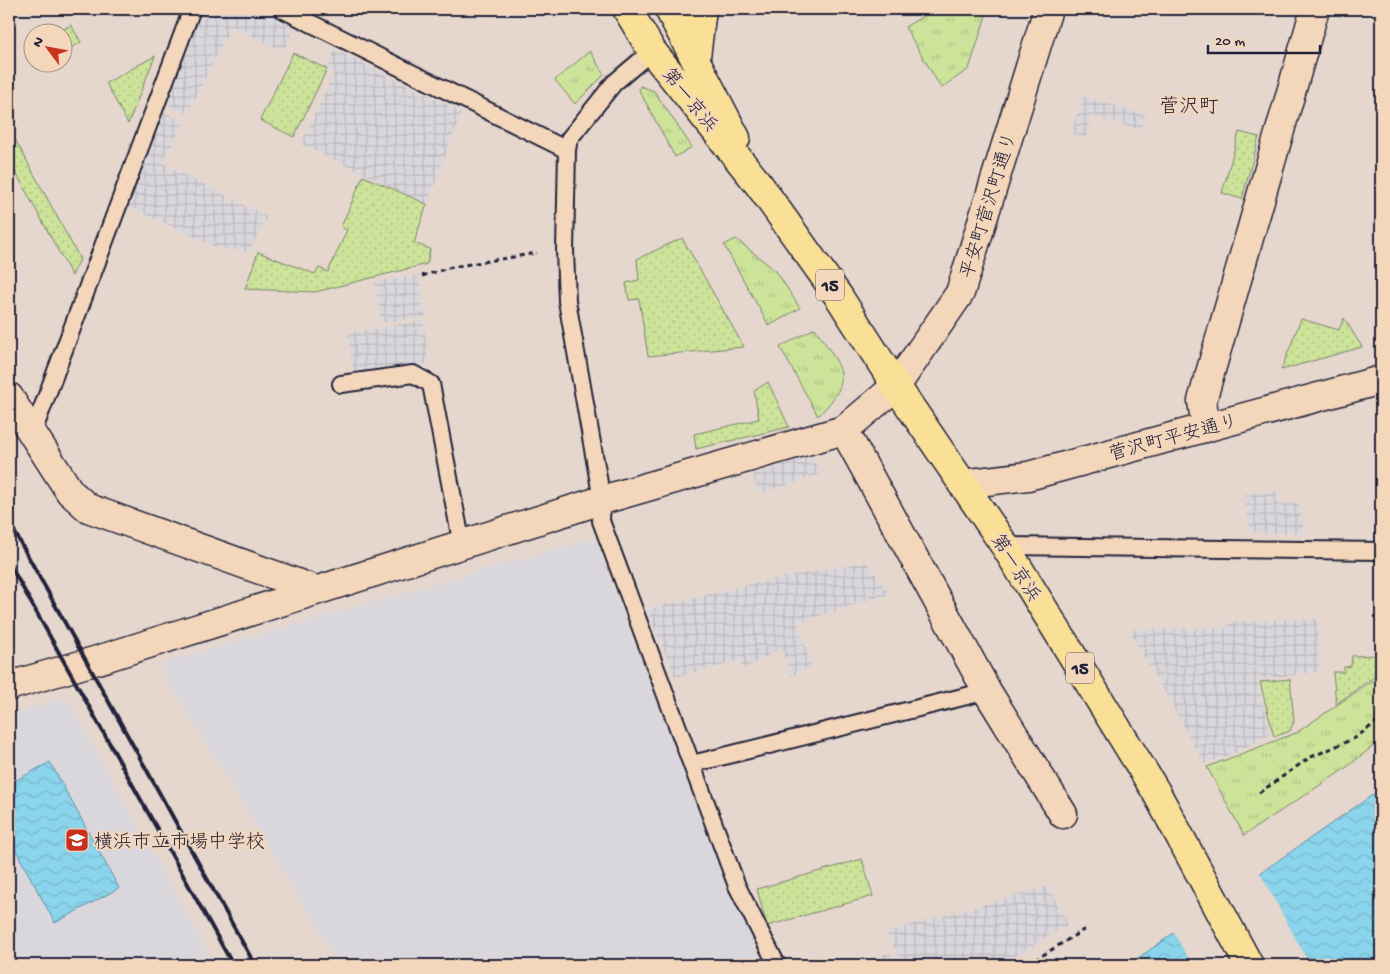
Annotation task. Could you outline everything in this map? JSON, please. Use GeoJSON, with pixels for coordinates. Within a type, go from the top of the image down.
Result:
{"type":"FeatureCollection","features":[{"type":"Feature","properties":{"kind":"highway","name":"第一京浜"},"geometry":{"type":"LineString","coordinates":[[627,9],[652,51],[760,186],[838,297],[1005,546],[1155,790],[1249,965]]}},
{"type":"Feature","properties":{"kind":"highway","name":"第一京浜"},"geometry":{"type":"LineString","coordinates":[[669,9],[696,57],[760,186]]}},
{"type":"Feature","properties":{"kind":"highway","name":"第一京浜"},"geometry":{"type":"LineString","coordinates":[[696,57],[702,9]]}},
{"type":"Feature","properties":{"kind":"street","name":"平安町菅沢町通り"},"geometry":{"type":"LineString","coordinates":[[844,430],[896,386],[960,293],[1048,9]]}},
{"type":"Feature","properties":{"kind":"street"},"geometry":{"type":"LineString","coordinates":[[1206,428],[1202,400],[1315,9]]}},
{"type":"Feature","properties":{"kind":"street","name":"菅沢町平安通り"},"geometry":{"type":"LineString","coordinates":[[962,484],[1028,476],[1381,380]]}},
{"type":"Feature","properties":{"kind":"street"},"geometry":{"type":"LineString","coordinates":[[9,397],[70,492],[88,508],[316,590]]}},
{"type":"Feature","properties":{"kind":"street"},"geometry":{"type":"LineString","coordinates":[[9,686],[101,659],[602,500],[844,430],[987,691],[1063,814]]}},
{"type":"Feature","properties":{"kind":"lane"},"geometry":{"type":"LineString","coordinates":[[32,434],[192,9]]}},
{"type":"Feature","properties":{"kind":"lane"},"geometry":{"type":"LineString","coordinates":[[282,9],[567,150]]}},
{"type":"Feature","properties":{"kind":"lane"},"geometry":{"type":"LineString","coordinates":[[652,51],[614,82],[569,139],[567,150],[565,251],[567,301],[602,500],[601,521],[738,886],[777,965]]}},
{"type":"Feature","properties":{"kind":"lane"},"geometry":{"type":"LineString","coordinates":[[341,384],[413,374],[431,384],[462,545]]}},
{"type":"Feature","properties":{"kind":"lane"},"geometry":{"type":"LineString","coordinates":[[1005,546],[1381,551]]}},
{"type":"Feature","properties":{"kind":"lane"},"geometry":{"type":"LineString","coordinates":[[692,764],[987,691]]}},
{"type":"Feature","properties":{"kind":"path"},"geometry":{"type":"LineString","coordinates":[[422,276],[452,267],[548,251],[565,251]]}},
{"type":"Feature","properties":{"kind":"path"},"geometry":{"type":"LineString","coordinates":[[1259,793],[1309,758],[1355,738],[1381,719]]}},
{"type":"Feature","properties":{"kind":"path"},"geometry":{"type":"LineString","coordinates":[[1027,965],[1085,929]]}},
{"type":"Feature","properties":{"kind":"shaded area"},"geometry":{"type":"Polygon","coordinates":[[[202,9],[266,9],[295,30],[283,50],[231,26],[187,114],[167,104],[202,9]]]}},
{"type":"Feature","properties":{"kind":"shaded area"},"geometry":{"type":"Polygon","coordinates":[[[335,50],[462,112],[427,204],[301,144],[334,73],[327,69],[335,50]]]}},
{"type":"Feature","properties":{"kind":"shaded area"},"geometry":{"type":"Polygon","coordinates":[[[1083,96],[1145,115],[1140,130],[1092,115],[1085,138],[1071,133],[1083,96]]]}},
{"type":"Feature","properties":{"kind":"shaded area"},"geometry":{"type":"Polygon","coordinates":[[[160,110],[184,122],[162,163],[267,217],[248,252],[216,247],[126,205],[160,110]]]}},
{"type":"Feature","properties":{"kind":"shaded area"},"geometry":{"type":"Polygon","coordinates":[[[419,275],[425,317],[381,323],[375,282],[419,275]]]}},
{"type":"Feature","properties":{"kind":"shaded area"},"geometry":{"type":"Polygon","coordinates":[[[423,321],[429,363],[354,376],[348,333],[423,321]]]}},
{"type":"Feature","properties":{"kind":"shaded area"},"geometry":{"type":"Polygon","coordinates":[[[811,456],[821,474],[759,494],[753,474],[811,456]]]}},
{"type":"Feature","properties":{"kind":"shaded area"},"geometry":{"type":"Polygon","coordinates":[[[1277,491],[1279,505],[1298,502],[1304,533],[1250,533],[1244,494],[1277,491]]]}},
{"type":"Feature","properties":{"kind":"shaded area"},"geometry":{"type":"Polygon","coordinates":[[[595,538],[733,899],[765,965],[340,965],[158,664],[595,538]]]}},
{"type":"Feature","properties":{"kind":"shaded area"},"geometry":{"type":"Polygon","coordinates":[[[867,562],[889,594],[798,622],[811,666],[792,676],[781,648],[744,669],[740,661],[675,677],[647,609],[774,579],[867,562]]]}},
{"type":"Feature","properties":{"kind":"shaded area"},"geometry":{"type":"Polygon","coordinates":[[[1317,619],[1319,671],[1257,680],[1271,734],[1239,751],[1205,764],[1129,630],[1229,628],[1228,622],[1317,619]]]}},
{"type":"Feature","properties":{"kind":"shaded area","name":"横浜市立市場中学校"},"geometry":{"type":"Polygon","coordinates":[[[66,698],[215,965],[9,965],[9,715],[66,698]]]}},
{"type":"Feature","properties":{"kind":"shaded area"},"geometry":{"type":"Polygon","coordinates":[[[1049,886],[1068,924],[1001,965],[904,965],[886,932],[1049,886]]]}},
{"type":"Feature","properties":{"kind":"shaded area"},"geometry":{"type":"Polygon","coordinates":[[[889,952],[896,965],[864,965],[889,952]]]}},
{"type":"Feature","properties":{"kind":"green space"},"geometry":{"type":"Polygon","coordinates":[[[935,9],[988,9],[969,69],[941,88],[905,27],[935,9]]]}},
{"type":"Feature","properties":{"kind":"green space"},"geometry":{"type":"Polygon","coordinates":[[[72,27],[81,42],[72,48],[72,27]]]}},
{"type":"Feature","properties":{"kind":"green space"},"geometry":{"type":"Polygon","coordinates":[[[590,51],[604,75],[575,104],[555,80],[590,51]]]}},
{"type":"Feature","properties":{"kind":"green space"},"geometry":{"type":"Polygon","coordinates":[[[293,53],[327,69],[294,137],[260,120],[293,53]]]}},
{"type":"Feature","properties":{"kind":"green space"},"geometry":{"type":"Polygon","coordinates":[[[155,56],[128,124],[106,83],[155,56]]]}},
{"type":"Feature","properties":{"kind":"green space"},"geometry":{"type":"Polygon","coordinates":[[[640,86],[654,91],[692,147],[675,157],[639,90],[640,86]]]}},
{"type":"Feature","properties":{"kind":"green space"},"geometry":{"type":"Polygon","coordinates":[[[9,128],[80,259],[72,276],[9,160],[9,128]]]}},
{"type":"Feature","properties":{"kind":"green space"},"geometry":{"type":"Polygon","coordinates":[[[1239,132],[1259,137],[1242,199],[1222,193],[1239,132]]]}},
{"type":"Feature","properties":{"kind":"green space"},"geometry":{"type":"Polygon","coordinates":[[[363,176],[427,204],[414,243],[430,249],[427,264],[315,292],[245,289],[258,252],[315,274],[319,268],[328,272],[347,230],[341,227],[363,176]]]}},
{"type":"Feature","properties":{"kind":"green space"},"geometry":{"type":"Polygon","coordinates":[[[682,238],[744,347],[648,356],[639,299],[629,300],[626,283],[639,280],[637,259],[682,238]]]}},
{"type":"Feature","properties":{"kind":"green space"},"geometry":{"type":"Polygon","coordinates":[[[736,239],[776,271],[800,308],[769,326],[724,245],[736,239]]]}},
{"type":"Feature","properties":{"kind":"green space"},"geometry":{"type":"Polygon","coordinates":[[[1344,318],[1362,347],[1281,370],[1301,319],[1339,330],[1344,318]]]}},
{"type":"Feature","properties":{"kind":"green space"},"geometry":{"type":"Polygon","coordinates":[[[815,328],[838,364],[841,373],[838,392],[818,416],[780,347],[815,328]]]}},
{"type":"Feature","properties":{"kind":"green space"},"geometry":{"type":"Polygon","coordinates":[[[768,382],[789,427],[696,449],[694,434],[759,419],[754,391],[768,382]]]}},
{"type":"Feature","properties":{"kind":"green space"},"geometry":{"type":"Polygon","coordinates":[[[1381,655],[1381,672],[1336,704],[1333,672],[1344,672],[1344,667],[1351,666],[1352,656],[1381,655]]]}},
{"type":"Feature","properties":{"kind":"green space"},"geometry":{"type":"Polygon","coordinates":[[[1381,675],[1381,740],[1343,770],[1244,835],[1207,767],[1296,733],[1381,675]]]}},
{"type":"Feature","properties":{"kind":"green space"},"geometry":{"type":"Polygon","coordinates":[[[1290,679],[1294,721],[1290,731],[1274,737],[1260,682],[1290,679]]]}},
{"type":"Feature","properties":{"kind":"green space"},"geometry":{"type":"Polygon","coordinates":[[[862,859],[873,896],[767,926],[757,889],[862,859]]]}},
{"type":"Feature","properties":{"kind":"water"},"geometry":{"type":"Polygon","coordinates":[[[50,762],[119,888],[55,923],[9,838],[9,784],[50,762]]]}},
{"type":"Feature","properties":{"kind":"water"},"geometry":{"type":"Polygon","coordinates":[[[1381,789],[1381,965],[1128,965],[1381,789]]]}},
{"type":"Feature","properties":{"kind":"pier"},"geometry":{"type":"Polygon","coordinates":[[[1259,871],[1310,965],[1192,965],[1173,931],[1259,871]]]}},
{"type":"Feature","properties":{"kind":"railway"},"geometry":{"type":"LineString","coordinates":[[9,522],[255,965]]}},
{"type":"Feature","properties":{"kind":"railway"},"geometry":{"type":"LineString","coordinates":[[9,563],[233,965]]}},
{"type":"Feature","properties":{"kind":"place","name":"横浜市立市場中学校"},"geometry":{"type":"Point","coordinates":[77,840]}},
{"type":"Feature","properties":{"kind":"district","name":"菅沢町"},"geometry":{"type":"Point","coordinates":[1189,105]}}]}
